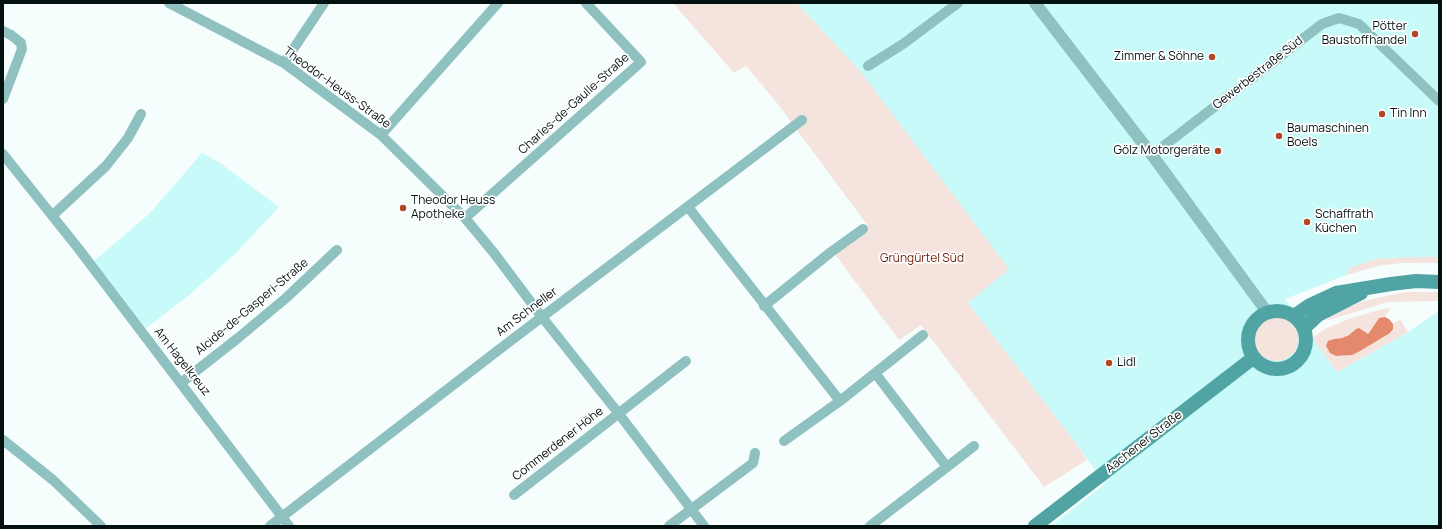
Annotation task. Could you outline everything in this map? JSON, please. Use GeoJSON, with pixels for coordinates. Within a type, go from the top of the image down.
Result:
{"type":"FeatureCollection","features":[{"type":"Feature","properties":{"kind":"main road"},"geometry":{"type":"LineString","coordinates":[[1294,316],[1310,305],[1336,293],[1416,281],[1439,282]]}},
{"type":"Feature","properties":{"kind":"main road"},"geometry":{"type":"LineString","coordinates":[[1304,328],[1318,315],[1373,287]]}},
{"type":"Feature","properties":{"kind":"main road"},"geometry":{"type":"LineString","coordinates":[[1281,311],[1294,316],[1304,328],[1306,340],[1304,354],[1289,367],[1276,370],[1263,366],[1253,358],[1249,350],[1247,341],[1248,333],[1253,322],[1267,312],[1281,311]]}},
{"type":"Feature","properties":{"kind":"main road","name":"Aachener Straße"},"geometry":{"type":"LineString","coordinates":[[1035,526],[1253,358]]}},
{"type":"Feature","properties":{"kind":"street","name":"Theodor-Heuss-Straße"},"geometry":{"type":"LineString","coordinates":[[169,3],[182,6],[284,63],[381,135],[465,218],[494,253],[542,317]]}},
{"type":"Feature","properties":{"kind":"street"},"geometry":{"type":"LineString","coordinates":[[284,63],[324,3]]}},
{"type":"Feature","properties":{"kind":"street"},"geometry":{"type":"LineString","coordinates":[[381,135],[498,3]]}},
{"type":"Feature","properties":{"kind":"street","name":"Charles-de-Gaulle-Straße"},"geometry":{"type":"LineString","coordinates":[[465,218],[641,62],[586,3]]}},
{"type":"Feature","properties":{"kind":"street"},"geometry":{"type":"LineString","coordinates":[[868,66],[903,44],[958,3]]}},
{"type":"Feature","properties":{"kind":"street"},"geometry":{"type":"LineString","coordinates":[[1035,3],[1152,155],[1267,312]]}},
{"type":"Feature","properties":{"kind":"street","name":"Gewerbestraße Süd"},"geometry":{"type":"LineString","coordinates":[[1152,155],[1322,24],[1339,18],[1359,24],[1439,101]]}},
{"type":"Feature","properties":{"kind":"street"},"geometry":{"type":"LineString","coordinates":[[3,31],[21,43],[22,49],[3,99]]}},
{"type":"Feature","properties":{"kind":"street"},"geometry":{"type":"LineString","coordinates":[[52,215],[106,166],[128,138],[141,114]]}},
{"type":"Feature","properties":{"kind":"street","name":"Am Schneller"},"geometry":{"type":"LineString","coordinates":[[270,526],[802,120]]}},
{"type":"Feature","properties":{"kind":"street","name":"Am Hagelkreuz"},"geometry":{"type":"LineString","coordinates":[[3,154],[182,382],[289,526]]}},
{"type":"Feature","properties":{"kind":"street"},"geometry":{"type":"LineString","coordinates":[[688,207],[764,306],[840,401]]}},
{"type":"Feature","properties":{"kind":"street"},"geometry":{"type":"LineString","coordinates":[[764,306],[831,252],[863,229]]}},
{"type":"Feature","properties":{"kind":"street","name":"Alcide-de-Gasperi-Straße"},"geometry":{"type":"LineString","coordinates":[[182,382],[286,298],[337,250]]}},
{"type":"Feature","properties":{"kind":"street","name":"Commerdener Höhe"},"geometry":{"type":"LineString","coordinates":[[542,317],[619,414],[704,526]]}},
{"type":"Feature","properties":{"kind":"street"},"geometry":{"type":"LineString","coordinates":[[784,441],[840,401],[923,335]]}},
{"type":"Feature","properties":{"kind":"street","name":"Commerdener Höhe"},"geometry":{"type":"LineString","coordinates":[[514,495],[686,361]]}},
{"type":"Feature","properties":{"kind":"street"},"geometry":{"type":"LineString","coordinates":[[875,373],[946,467]]}},
{"type":"Feature","properties":{"kind":"street"},"geometry":{"type":"LineString","coordinates":[[3,440],[53,480],[101,526]]}},
{"type":"Feature","properties":{"kind":"street"},"geometry":{"type":"LineString","coordinates":[[870,526],[974,446]]}},
{"type":"Feature","properties":{"kind":"street"},"geometry":{"type":"LineString","coordinates":[[669,526],[753,463],[755,453]]}},
{"type":"Feature","properties":{"kind":"shaded area"},"geometry":{"type":"Polygon","coordinates":[[[797,3],[1439,3],[1439,257],[1412,257],[1350,268],[1346,275],[1285,299],[1337,372],[1408,332],[1439,311],[1439,526],[1051,526],[1105,484],[1075,442],[967,302],[1009,269],[829,38],[797,3]]]}},
{"type":"Feature","properties":{"kind":"shaded area"},"geometry":{"type":"Polygon","coordinates":[[[202,153],[220,163],[279,207],[234,255],[189,295],[145,329],[93,262],[149,214],[202,153]]]}},
{"type":"Feature","properties":{"kind":"shaded area"},"geometry":{"type":"Polygon","coordinates":[[[1385,317],[1393,324],[1393,329],[1390,333],[1352,355],[1336,356],[1330,353],[1326,346],[1328,341],[1342,338],[1359,328],[1368,334],[1379,318],[1385,317]]]}},
{"type":"Feature","properties":{"kind":"green space","name":"Grüngürtel Süd"},"geometry":{"type":"Polygon","coordinates":[[[673,3],[797,3],[860,71],[1009,269],[968,303],[1075,442],[1087,460],[1044,487],[921,325],[899,340],[834,253],[868,226],[777,103],[746,66],[734,73],[673,3]]]}},
{"type":"Feature","properties":{"kind":"green space"},"geometry":{"type":"Polygon","coordinates":[[[1439,257],[1439,263],[1401,263],[1378,266],[1346,275],[1350,268],[1376,259],[1439,257]]]}},
{"type":"Feature","properties":{"kind":"green space"},"geometry":{"type":"Polygon","coordinates":[[[1405,292],[1436,292],[1439,293],[1439,301],[1388,302],[1329,320],[1327,315],[1359,302],[1405,292]]]}},
{"type":"Feature","properties":{"kind":"green space"},"geometry":{"type":"Polygon","coordinates":[[[1391,308],[1385,317],[1379,318],[1367,334],[1356,329],[1349,335],[1334,339],[1330,352],[1336,356],[1344,356],[1383,338],[1393,329],[1393,324],[1400,319],[1408,332],[1337,372],[1312,338],[1323,330],[1348,319],[1391,308]]]}},
{"type":"Feature","properties":{"kind":"green space"},"geometry":{"type":"Polygon","coordinates":[[[1272,317],[1280,317],[1292,323],[1298,335],[1298,343],[1292,355],[1280,361],[1272,361],[1260,355],[1254,343],[1254,335],[1260,323],[1272,317]]]}},
{"type":"Feature","properties":{"kind":"place","name":"Pötter Baustoffhandel"},"geometry":{"type":"Point","coordinates":[1415,34]}},
{"type":"Feature","properties":{"kind":"place","name":"Zimmer & Söhne"},"geometry":{"type":"Point","coordinates":[1212,57]}},
{"type":"Feature","properties":{"kind":"place","name":"Tin Inn"},"geometry":{"type":"Point","coordinates":[1382,114]}},
{"type":"Feature","properties":{"kind":"place","name":"Baumaschinen Boels"},"geometry":{"type":"Point","coordinates":[1279,136]}},
{"type":"Feature","properties":{"kind":"place","name":"Gölz Motorgeräte"},"geometry":{"type":"Point","coordinates":[1218,151]}},
{"type":"Feature","properties":{"kind":"place","name":"Theodor Heuss Apotheke"},"geometry":{"type":"Point","coordinates":[403,208]}},
{"type":"Feature","properties":{"kind":"place","name":"Schaffrath Küchen"},"geometry":{"type":"Point","coordinates":[1307,222]}},
{"type":"Feature","properties":{"kind":"place","name":"Lidl"},"geometry":{"type":"Point","coordinates":[1109,363]}}]}
